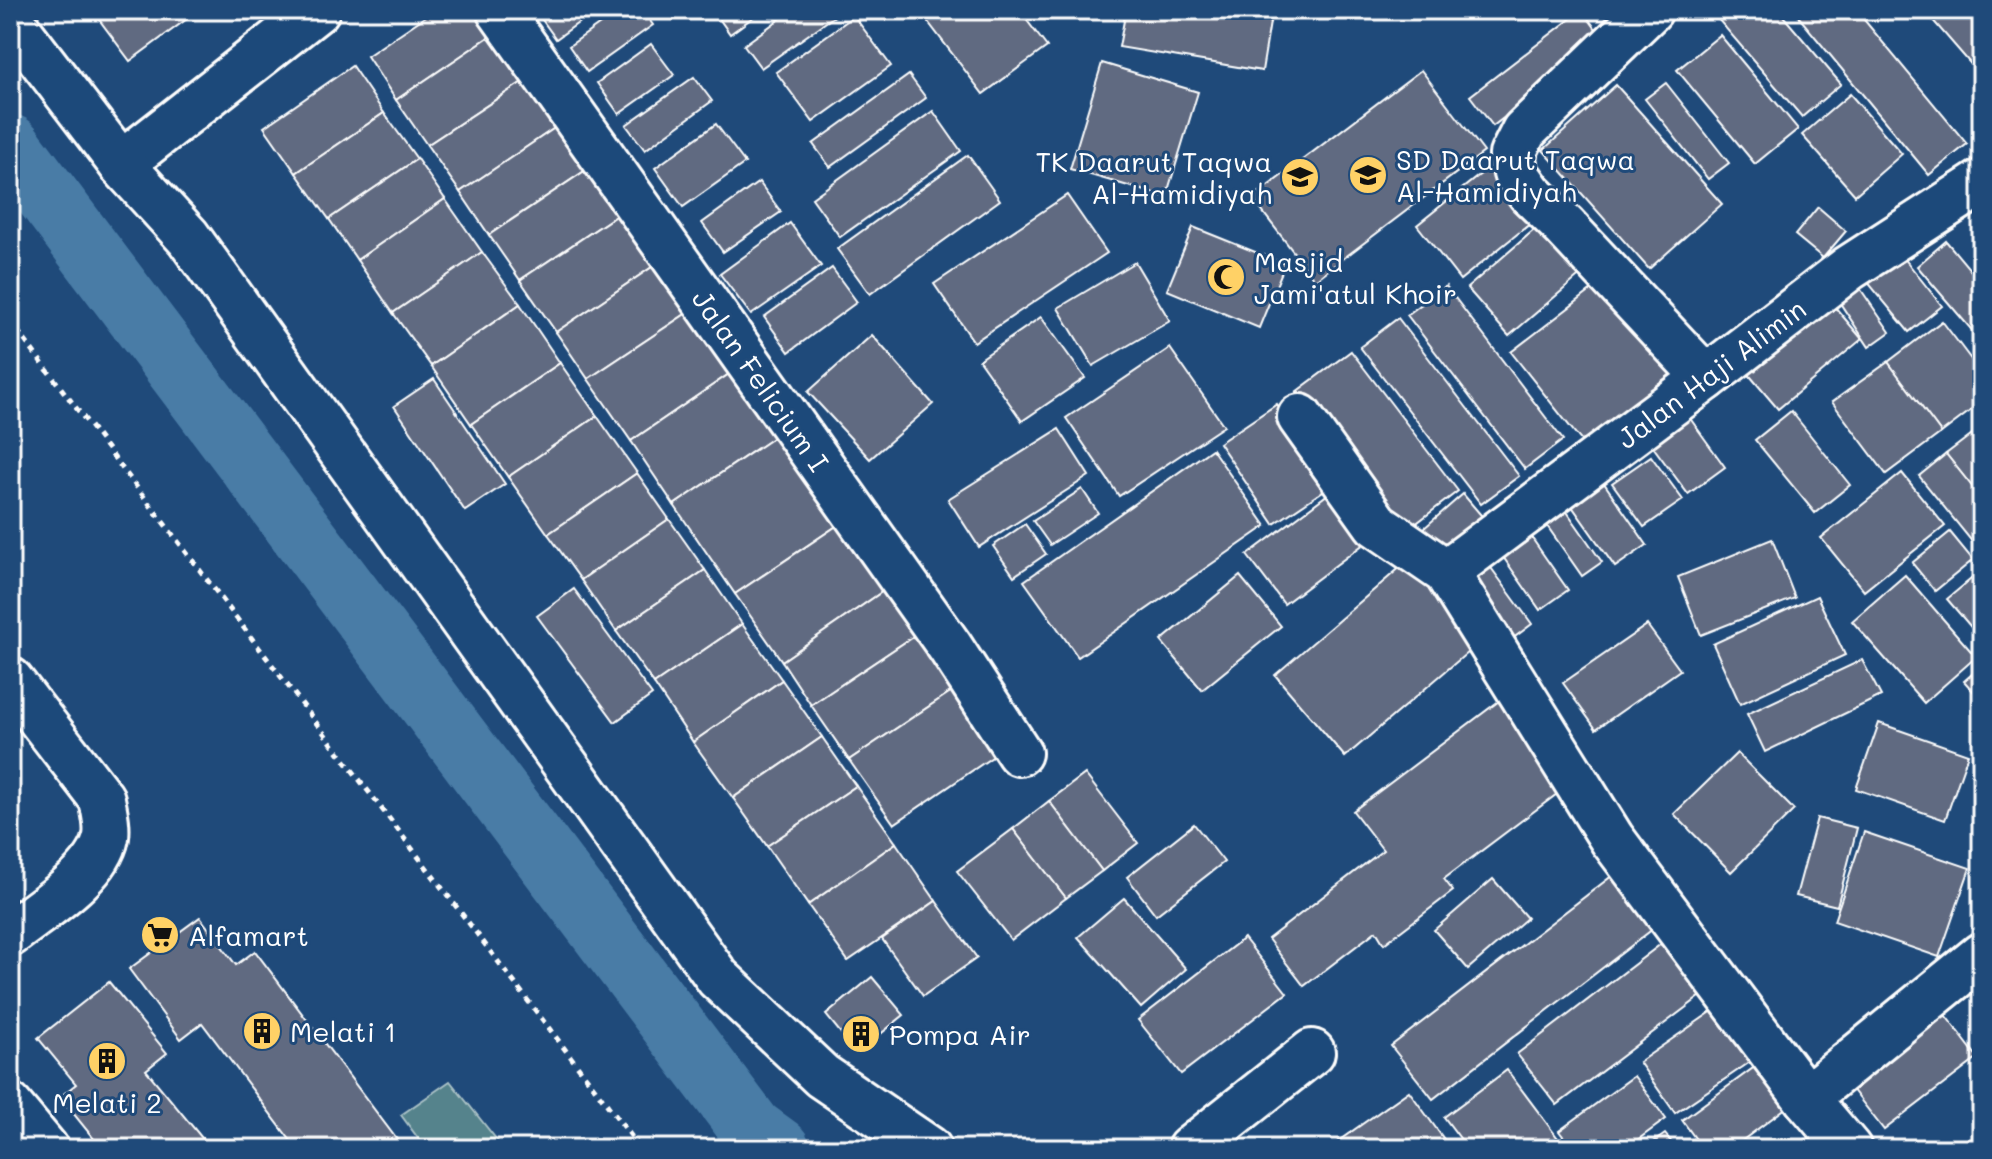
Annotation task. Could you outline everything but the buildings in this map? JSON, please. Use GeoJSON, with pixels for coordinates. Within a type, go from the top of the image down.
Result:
{"type":"FeatureCollection","features":[{"type":"Feature","properties":{"kind":"street"},"geometry":{"type":"LineString","coordinates":[[121,164],[317,10]]}},
{"type":"Feature","properties":{"kind":"street","name":"Jalan Felicium I"},"geometry":{"type":"LineString","coordinates":[[499,10],[950,647],[1019,753]]}},
{"type":"Feature","properties":{"kind":"street"},"geometry":{"type":"LineString","coordinates":[[1650,10],[1524,131],[1512,155],[1516,173],[1530,193],[1706,378]]}},
{"type":"Feature","properties":{"kind":"street"},"geometry":{"type":"LineString","coordinates":[[10,19],[121,164],[188,237],[718,978],[822,1076],[929,1149]]}},
{"type":"Feature","properties":{"kind":"street","name":"Jalan Haji Alimin"},"geometry":{"type":"LineString","coordinates":[[1446,572],[1849,268],[1982,182]]}},
{"type":"Feature","properties":{"kind":"street"},"geometry":{"type":"LineString","coordinates":[[1300,417],[1376,524],[1446,572],[1612,839],[1806,1098],[1849,1149]]}},
{"type":"Feature","properties":{"kind":"street"},"geometry":{"type":"LineString","coordinates":[[10,680],[102,799],[106,818],[106,836],[100,855],[88,871],[10,934]]}},
{"type":"Feature","properties":{"kind":"street"},"geometry":{"type":"LineString","coordinates":[[1806,1098],[1982,955]]}},
{"type":"Feature","properties":{"kind":"street"},"geometry":{"type":"LineString","coordinates":[[1190,1149],[1312,1052]]}},
{"type":"Feature","properties":{"kind":"street"},"geometry":{"type":"LineString","coordinates":[[10,1106],[46,1149]]}},
{"type":"Feature","properties":{"kind":"path"},"geometry":{"type":"LineString","coordinates":[[10,321],[641,1149]]}},
{"type":"Feature","properties":{"kind":"green space"},"geometry":{"type":"Polygon","coordinates":[[[450,1081],[504,1149],[426,1149],[401,1115],[450,1081]]]}},
{"type":"Feature","properties":{"kind":"waterway"},"geometry":{"type":"LineString","coordinates":[[10,146],[752,1130],[778,1149]]}},
{"type":"Feature","properties":{"kind":"place","name":"SD Daarut Taqwa Al-Hamidiyah"},"geometry":{"type":"Point","coordinates":[1368,175]}},
{"type":"Feature","properties":{"kind":"place","name":"TK Daarut Taqwa Al-Hamidiyah"},"geometry":{"type":"Point","coordinates":[1300,177]}},
{"type":"Feature","properties":{"kind":"place","name":"Masjid Jami'atul Khoir"},"geometry":{"type":"Point","coordinates":[1226,277]}},
{"type":"Feature","properties":{"kind":"place","name":"Alfamart"},"geometry":{"type":"Point","coordinates":[160,935]}},
{"type":"Feature","properties":{"kind":"place","name":"Melati 1"},"geometry":{"type":"Point","coordinates":[262,1031]}},
{"type":"Feature","properties":{"kind":"place","name":"Pompa Air"},"geometry":{"type":"Point","coordinates":[861,1034]}},
{"type":"Feature","properties":{"kind":"place","name":"Melati 2"},"geometry":{"type":"Point","coordinates":[107,1061]}}]}
